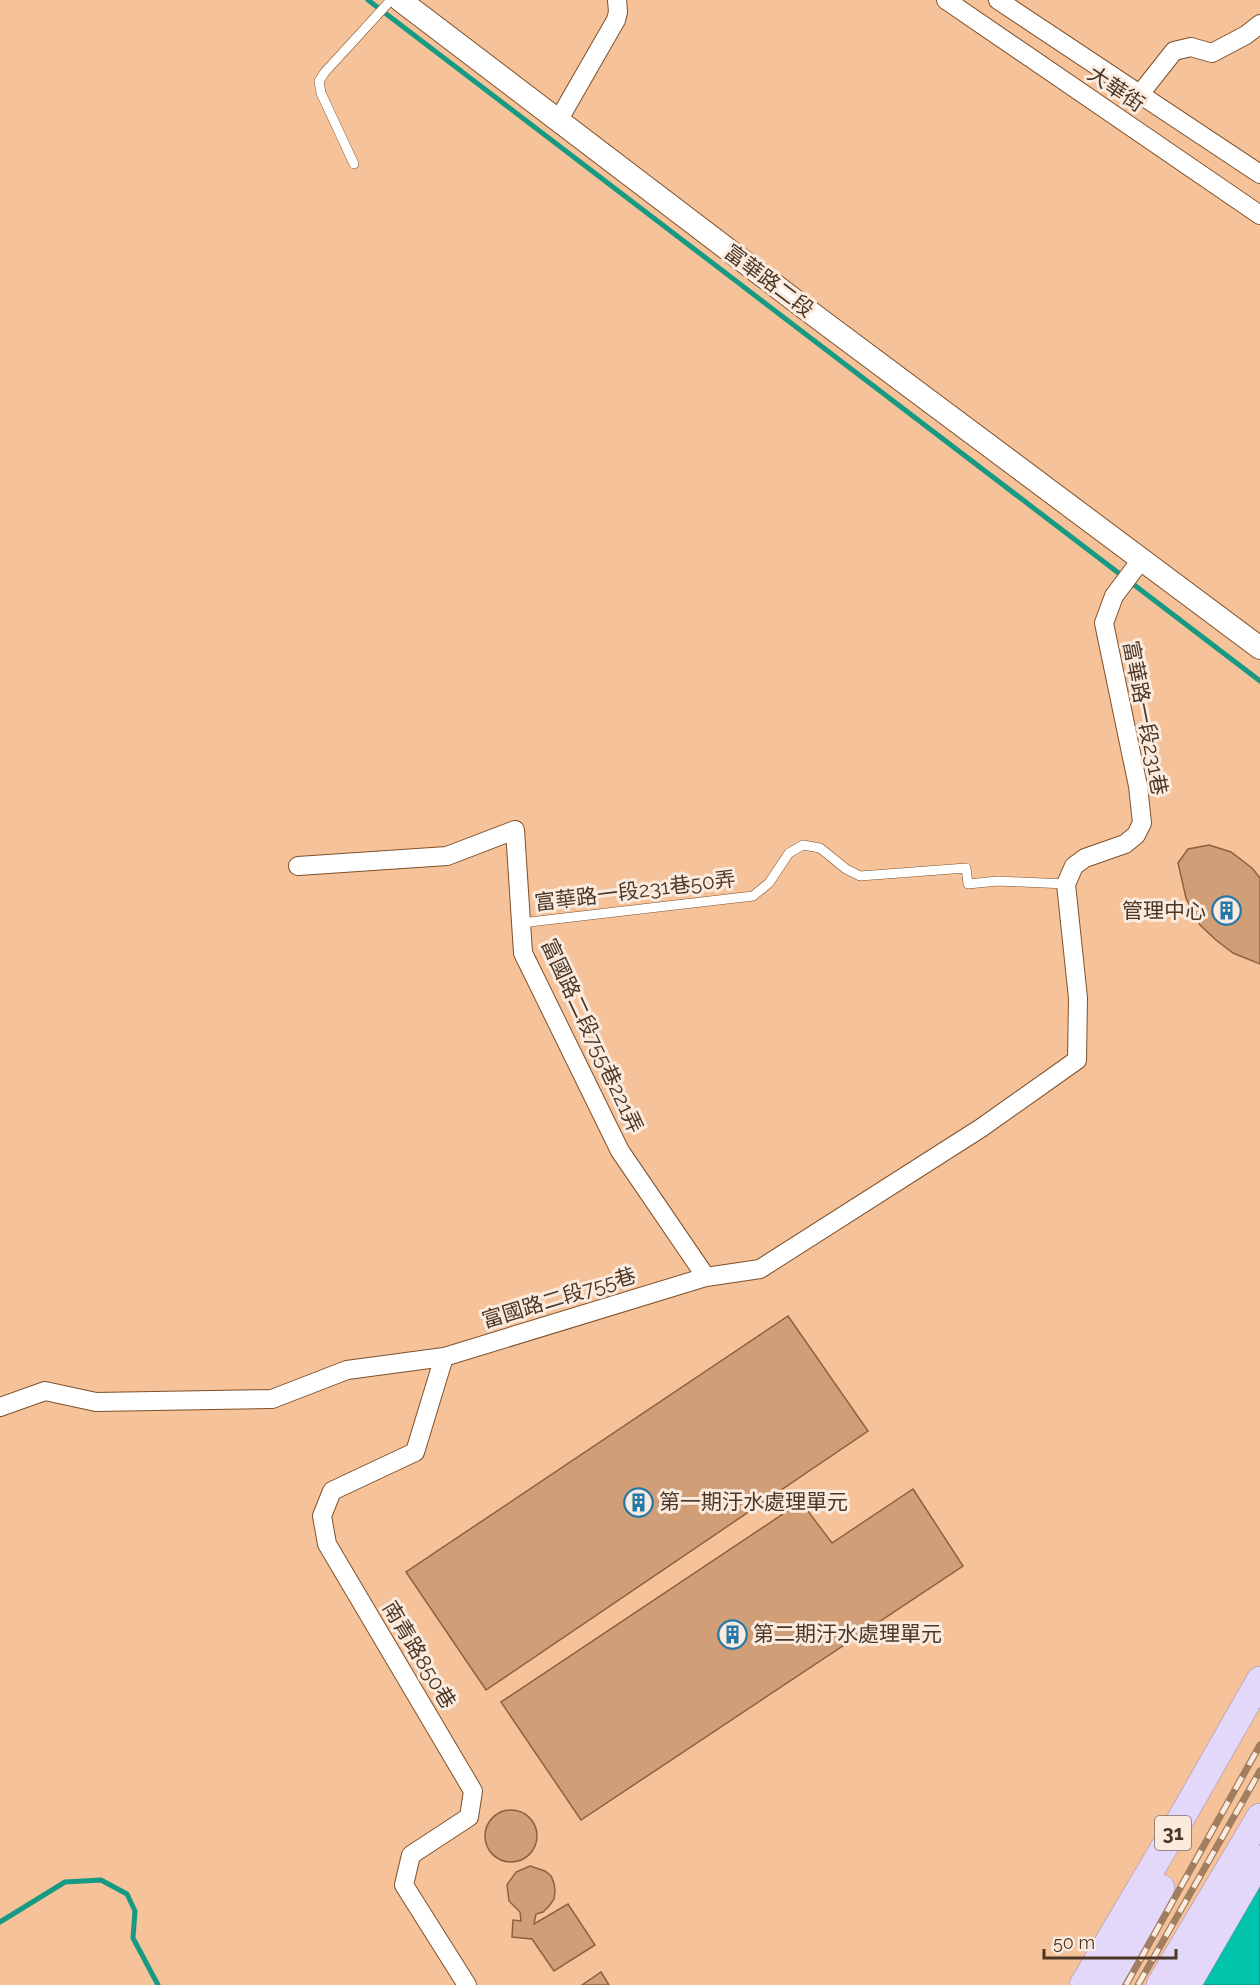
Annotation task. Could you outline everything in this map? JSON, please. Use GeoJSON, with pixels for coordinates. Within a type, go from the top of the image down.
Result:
{"type":"FeatureCollection","features":[{"type":"Feature","properties":{"kind":"main road","name":"31"},"geometry":{"type":"LineString","coordinates":[[1083,1985],[1260,1680]]}},
{"type":"Feature","properties":{"kind":"main road","name":"31"},"geometry":{"type":"LineString","coordinates":[[1106,1985],[1260,1715]]}},
{"type":"Feature","properties":{"kind":"main road"},"geometry":{"type":"LineString","coordinates":[[1187,1985],[1216,1937],[1250,1855],[1260,1817]]}},
{"type":"Feature","properties":{"kind":"main road"},"geometry":{"type":"LineString","coordinates":[[1152,1903],[1178,1824]]}},
{"type":"Feature","properties":{"kind":"main road"},"geometry":{"type":"LineString","coordinates":[[1161,1985],[1250,1855]]}},
{"type":"Feature","properties":{"kind":"street","name":"富華路二段"},"geometry":{"type":"LineString","coordinates":[[400,0],[823,322],[1136,566],[1260,648]]}},
{"type":"Feature","properties":{"kind":"street"},"geometry":{"type":"LineString","coordinates":[[558,121],[616,20],[617,0]]}},
{"type":"Feature","properties":{"kind":"street","name":"大華街"},"geometry":{"type":"LineString","coordinates":[[946,0],[1257,206]]}},
{"type":"Feature","properties":{"kind":"street","name":"大華街"},"geometry":{"type":"LineString","coordinates":[[998,0],[1260,174]]}},
{"type":"Feature","properties":{"kind":"street"},"geometry":{"type":"LineString","coordinates":[[1140,94],[1174,51],[1191,47],[1212,53],[1260,24]]}},
{"type":"Feature","properties":{"kind":"street"},"geometry":{"type":"LineString","coordinates":[[1025,53],[1042,30]]}},
{"type":"Feature","properties":{"kind":"street","name":"富華路一段231巷"},"geometry":{"type":"LineString","coordinates":[[1066,884],[1074,866],[1085,858],[1125,844],[1136,835],[1142,823],[1138,786],[1104,623],[1114,596],[1136,566]]}},
{"type":"Feature","properties":{"kind":"street","name":"富國路二段755巷221弄"},"geometry":{"type":"LineString","coordinates":[[298,866],[447,856],[515,830],[523,953],[620,1151],[706,1277]]}},
{"type":"Feature","properties":{"kind":"street","name":"富國路二段755巷"},"geometry":{"type":"LineString","coordinates":[[0,1407],[45,1391],[96,1402],[272,1399],[347,1370],[444,1357],[706,1277],[760,1269],[981,1128],[1077,1060],[1078,998],[1066,884]]}},
{"type":"Feature","properties":{"kind":"street","name":"南青路850巷"},"geometry":{"type":"LineString","coordinates":[[444,1357],[415,1452],[332,1491],[322,1516],[327,1544],[473,1791],[469,1817],[411,1855],[404,1885],[467,1985]]}},
{"type":"Feature","properties":{"kind":"lane"},"geometry":{"type":"LineString","coordinates":[[354,164],[321,93],[319,81],[391,0]]}},
{"type":"Feature","properties":{"kind":"lane","name":"富華路一段231巷50弄"},"geometry":{"type":"LineString","coordinates":[[521,923],[753,896],[769,883],[789,853],[803,845],[820,848],[860,876],[966,868],[968,884],[998,881],[1066,884]]}},
{"type":"Feature","properties":{"kind":"water"},"geometry":{"type":"Polygon","coordinates":[[[1260,1881],[1260,1985],[1200,1985],[1260,1881]]]}},
{"type":"Feature","properties":{"kind":"building","name":"管理中心"},"geometry":{"type":"Polygon","coordinates":[[[1209,845],[1231,852],[1252,868],[1260,878],[1260,964],[1233,953],[1216,940],[1200,925],[1186,898],[1178,863],[1188,849],[1209,845]]]}},
{"type":"Feature","properties":{"kind":"building","name":"第一期汙水處理單元"},"geometry":{"type":"Polygon","coordinates":[[[788,1316],[868,1431],[486,1690],[406,1572],[788,1316]]]}},
{"type":"Feature","properties":{"kind":"building","name":"第二期汙水處理單元"},"geometry":{"type":"Polygon","coordinates":[[[913,1489],[963,1566],[581,1820],[501,1702],[801,1502],[832,1543],[913,1489]]]}},
{"type":"Feature","properties":{"kind":"building"},"geometry":{"type":"Polygon","coordinates":[[[511,1810],[525,1814],[533,1822],[537,1836],[533,1850],[525,1858],[511,1862],[497,1858],[489,1850],[485,1836],[489,1822],[497,1814],[511,1810]]]}},
{"type":"Feature","properties":{"kind":"building"},"geometry":{"type":"Polygon","coordinates":[[[530,1866],[545,1871],[551,1876],[555,1891],[554,1899],[549,1906],[543,1912],[536,1914],[534,1924],[568,1904],[595,1945],[554,1971],[532,1939],[512,1937],[513,1920],[521,1921],[520,1912],[509,1901],[507,1885],[516,1872],[530,1866]]]}},
{"type":"Feature","properties":{"kind":"building"},"geometry":{"type":"Polygon","coordinates":[[[601,1972],[609,1985],[582,1985],[601,1972]]]}},
{"type":"Feature","properties":{"kind":"waterway"},"geometry":{"type":"LineString","coordinates":[[368,0],[1260,681]]}},
{"type":"Feature","properties":{"kind":"waterway"},"geometry":{"type":"LineString","coordinates":[[0,1922],[65,1882],[101,1880],[127,1894],[135,1911],[133,1938],[158,1985]]}},
{"type":"Feature","properties":{"kind":"railway"},"geometry":{"type":"LineString","coordinates":[[1126,1985],[1260,1745]]}},
{"type":"Feature","properties":{"kind":"railway"},"geometry":{"type":"LineString","coordinates":[[1138,1985],[1260,1771]]}},
{"type":"Feature","properties":{"kind":"place","name":"管理中心"},"geometry":{"type":"Point","coordinates":[1227,911]}},
{"type":"Feature","properties":{"kind":"place","name":"第一期汙水處理單元"},"geometry":{"type":"Point","coordinates":[638,1502]}},
{"type":"Feature","properties":{"kind":"place","name":"第二期汙水處理單元"},"geometry":{"type":"Point","coordinates":[732,1634]}}]}
